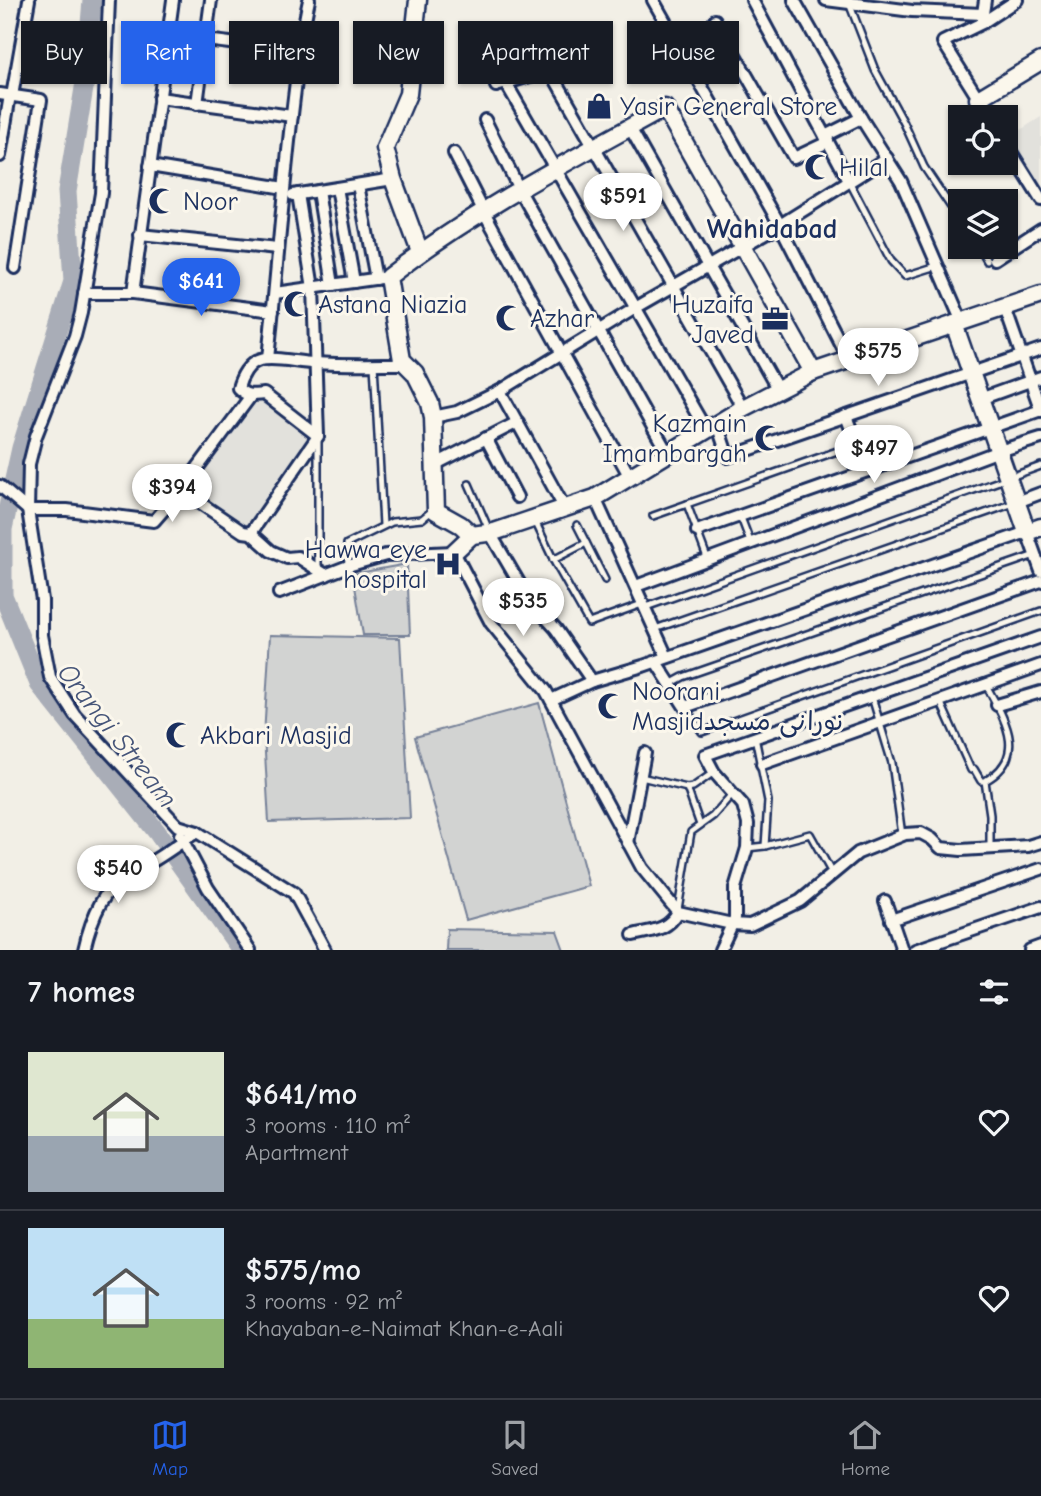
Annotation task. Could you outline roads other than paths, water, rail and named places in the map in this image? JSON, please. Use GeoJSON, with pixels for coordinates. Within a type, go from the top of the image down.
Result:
{"type":"FeatureCollection","features":[{"type":"Feature","properties":{"kind":"street"},"geometry":{"type":"LineString","coordinates":[[0,156],[8,95],[29,0]]}},
{"type":"Feature","properties":{"kind":"street"},"geometry":{"type":"LineString","coordinates":[[108,0],[101,193],[84,293],[75,336],[36,436],[29,464],[28,510],[42,600],[42,635],[50,677],[75,715],[178,826],[208,888],[250,950]]}},
{"type":"Feature","properties":{"kind":"street"},"geometry":{"type":"LineString","coordinates":[[133,293],[173,0]]}},
{"type":"Feature","properties":{"kind":"street"},"geometry":{"type":"LineString","coordinates":[[208,21],[211,0]]}},
{"type":"Feature","properties":{"kind":"street"},"geometry":{"type":"LineString","coordinates":[[305,21],[309,0]]}},
{"type":"Feature","properties":{"kind":"street"},"geometry":{"type":"LineString","coordinates":[[418,0],[408,94],[385,148],[393,179],[420,252]]}},
{"type":"Feature","properties":{"kind":"street"},"geometry":{"type":"LineString","coordinates":[[653,0],[780,225],[849,360]]}},
{"type":"Feature","properties":{"kind":"street"},"geometry":{"type":"LineString","coordinates":[[752,0],[849,181]]}},
{"type":"Feature","properties":{"kind":"street"},"geometry":{"type":"LineString","coordinates":[[794,0],[912,202],[939,265],[971,373],[1017,502],[1034,530],[1041,571]]}},
{"type":"Feature","properties":{"kind":"street"},"geometry":{"type":"LineString","coordinates":[[826,0],[913,5],[982,18]]}},
{"type":"Feature","properties":{"kind":"street"},"geometry":{"type":"LineString","coordinates":[[982,18],[985,0]]}},
{"type":"Feature","properties":{"kind":"street"},"geometry":{"type":"LineString","coordinates":[[982,105],[943,42],[1017,0]]}},
{"type":"Feature","properties":{"kind":"street"},"geometry":{"type":"LineString","coordinates":[[715,20],[794,158],[861,118]]}},
{"type":"Feature","properties":{"kind":"street"},"geometry":{"type":"LineString","coordinates":[[978,99],[1041,61]]}},
{"type":"Feature","properties":{"kind":"street"},"geometry":{"type":"LineString","coordinates":[[743,408],[672,288],[550,70],[501,85],[556,169],[728,457],[1041,349]]}},
{"type":"Feature","properties":{"kind":"street"},"geometry":{"type":"LineString","coordinates":[[197,104],[200,84]]}},
{"type":"Feature","properties":{"kind":"street"},"geometry":{"type":"LineString","coordinates":[[268,359],[277,249],[296,84]]}},
{"type":"Feature","properties":{"kind":"street"},"geometry":{"type":"LineString","coordinates":[[8,95],[41,100],[15,268]]}},
{"type":"Feature","properties":{"kind":"street"},"geometry":{"type":"LineString","coordinates":[[159,98],[292,116]]}},
{"type":"Feature","properties":{"kind":"street"},"geometry":{"type":"LineString","coordinates":[[275,293],[382,278],[484,212],[666,108],[813,372]]}},
{"type":"Feature","properties":{"kind":"street"},"geometry":{"type":"LineString","coordinates":[[485,120],[520,191],[668,454]]}},
{"type":"Feature","properties":{"kind":"street"},"geometry":{"type":"LineString","coordinates":[[629,128],[778,390]]}},
{"type":"Feature","properties":{"kind":"street"},"geometry":{"type":"LineString","coordinates":[[454,153],[630,477]]}},
{"type":"Feature","properties":{"kind":"street"},"geometry":{"type":"LineString","coordinates":[[433,417],[457,412],[500,391],[637,307],[744,247],[887,158]]}},
{"type":"Feature","properties":{"kind":"street"},"geometry":{"type":"LineString","coordinates":[[1018,164],[1041,201]]}},
{"type":"Feature","properties":{"kind":"street"},"geometry":{"type":"LineString","coordinates":[[150,166],[298,194],[393,179]]}},
{"type":"Feature","properties":{"kind":"street"},"geometry":{"type":"LineString","coordinates":[[358,185],[402,360],[415,373],[430,403],[433,417],[435,508],[471,535]]}},
{"type":"Feature","properties":{"kind":"street"},"geometry":{"type":"LineString","coordinates":[[337,188],[354,282]]}},
{"type":"Feature","properties":{"kind":"street"},"geometry":{"type":"LineString","coordinates":[[318,191],[333,285]]}},
{"type":"Feature","properties":{"kind":"street"},"geometry":{"type":"LineString","coordinates":[[251,533],[318,436],[313,288],[298,194]]}},
{"type":"Feature","properties":{"kind":"street"},"geometry":{"type":"LineString","coordinates":[[991,260],[1041,229]]}},
{"type":"Feature","properties":{"kind":"street"},"geometry":{"type":"LineString","coordinates":[[141,234],[277,249]]}},
{"type":"Feature","properties":{"kind":"street"},"geometry":{"type":"LineString","coordinates":[[84,293],[133,293],[273,310]]}},
{"type":"Feature","properties":{"kind":"street"},"geometry":{"type":"LineString","coordinates":[[279,593],[322,573],[386,555],[454,552],[471,535],[490,533],[595,498],[743,408],[813,372],[1041,295]]}},
{"type":"Feature","properties":{"kind":"street"},"geometry":{"type":"LineString","coordinates":[[697,530],[1041,411],[1036,379],[1021,356],[1004,308]]}},
{"type":"Feature","properties":{"kind":"street"},"geometry":{"type":"LineString","coordinates":[[250,397],[238,388],[242,375],[258,360],[406,364]]}},
{"type":"Feature","properties":{"kind":"street"},"geometry":{"type":"LineString","coordinates":[[981,399],[1036,379]]}},
{"type":"Feature","properties":{"kind":"street"},"geometry":{"type":"LineString","coordinates":[[500,391],[564,507]]}},
{"type":"Feature","properties":{"kind":"street"},"geometry":{"type":"LineString","coordinates":[[0,486],[28,510],[67,510],[154,521],[181,490],[250,397],[264,394],[318,436]]}},
{"type":"Feature","properties":{"kind":"street"},"geometry":{"type":"LineString","coordinates":[[846,416],[867,471]]}},
{"type":"Feature","properties":{"kind":"street"},"geometry":{"type":"LineString","coordinates":[[433,465],[517,422]]}},
{"type":"Feature","properties":{"kind":"street"},"geometry":{"type":"LineString","coordinates":[[486,438],[517,497]]}},
{"type":"Feature","properties":{"kind":"street"},"geometry":{"type":"LineString","coordinates":[[636,586],[999,450],[1041,438]]}},
{"type":"Feature","properties":{"kind":"street"},"geometry":{"type":"LineString","coordinates":[[181,490],[243,532],[251,533],[271,551],[287,558],[298,557],[322,573]]}},
{"type":"Feature","properties":{"kind":"street"},"geometry":{"type":"LineString","coordinates":[[1017,502],[1041,493]]}},
{"type":"Feature","properties":{"kind":"street"},"geometry":{"type":"LineString","coordinates":[[595,498],[667,657]]}},
{"type":"Feature","properties":{"kind":"street"},"geometry":{"type":"LineString","coordinates":[[551,699],[592,681],[656,662],[1034,530]]}},
{"type":"Feature","properties":{"kind":"street"},"geometry":{"type":"LineString","coordinates":[[490,533],[528,598],[563,639],[592,681]]}},
{"type":"Feature","properties":{"kind":"street"},"geometry":{"type":"LineString","coordinates":[[454,552],[491,623],[551,699],[642,868],[678,912],[732,925],[750,925],[800,901],[858,853],[902,835],[921,833],[941,848],[961,850],[1028,846],[1041,842]]}},
{"type":"Feature","properties":{"kind":"street"},"geometry":{"type":"LineString","coordinates":[[656,662],[685,707],[1041,581]]}},
{"type":"Feature","properties":{"kind":"street"},"geometry":{"type":"LineString","coordinates":[[720,950],[735,918],[735,888],[747,848],[748,824],[743,805],[713,772],[705,755],[1041,638]]}},
{"type":"Feature","properties":{"kind":"street"},"geometry":{"type":"LineString","coordinates":[[762,764],[1041,665]]}},
{"type":"Feature","properties":{"kind":"street"},"geometry":{"type":"LineString","coordinates":[[997,705],[1041,692]]}},
{"type":"Feature","properties":{"kind":"street"},"geometry":{"type":"LineString","coordinates":[[628,843],[645,753]]}},
{"type":"Feature","properties":{"kind":"street"},"geometry":{"type":"LineString","coordinates":[[178,826],[197,832],[295,893],[325,950]]}},
{"type":"Feature","properties":{"kind":"street"},"geometry":{"type":"LineString","coordinates":[[84,950],[100,904],[109,891],[125,875],[152,862],[197,832]]}},
{"type":"Feature","properties":{"kind":"street"},"geometry":{"type":"LineString","coordinates":[[891,920],[1041,869]]}},
{"type":"Feature","properties":{"kind":"street"},"geometry":{"type":"LineString","coordinates":[[885,901],[902,950]]}},
{"type":"Feature","properties":{"kind":"street"},"geometry":{"type":"LineString","coordinates":[[915,950],[1041,907]]}},
{"type":"Feature","properties":{"kind":"street"},"geometry":{"type":"LineString","coordinates":[[633,935],[664,928],[678,912]]}},
{"type":"Feature","properties":{"kind":"street"},"geometry":{"type":"LineString","coordinates":[[1030,950],[1041,946]]}},
{"type":"Feature","properties":{"kind":"lane"},"geometry":{"type":"LineString","coordinates":[[845,2],[923,167],[948,203]]}},
{"type":"Feature","properties":{"kind":"lane"},"geometry":{"type":"LineString","coordinates":[[849,181],[900,273],[905,276],[939,265]]}},
{"type":"Feature","properties":{"kind":"lane"},"geometry":{"type":"LineString","coordinates":[[374,364],[383,525]]}},
{"type":"Feature","properties":{"kind":"lane"},"geometry":{"type":"LineString","coordinates":[[318,436],[322,573]]}},
{"type":"Feature","properties":{"kind":"lane"},"geometry":{"type":"LineString","coordinates":[[653,516],[857,444]]}},
{"type":"Feature","properties":{"kind":"lane"},"geometry":{"type":"LineString","coordinates":[[534,518],[553,559],[589,623],[1041,466]]}},
{"type":"Feature","properties":{"kind":"lane"},"geometry":{"type":"LineString","coordinates":[[469,484],[490,533]]}},
{"type":"Feature","properties":{"kind":"lane"},"geometry":{"type":"LineString","coordinates":[[655,629],[1017,502]]}},
{"type":"Feature","properties":{"kind":"lane"},"geometry":{"type":"LineString","coordinates":[[687,504],[708,560]]}},
{"type":"Feature","properties":{"kind":"lane"},"geometry":{"type":"LineString","coordinates":[[348,566],[347,544],[392,522],[422,519],[435,508]]}},
{"type":"Feature","properties":{"kind":"lane"},"geometry":{"type":"LineString","coordinates":[[740,515],[751,544]]}},
{"type":"Feature","properties":{"kind":"lane"},"geometry":{"type":"LineString","coordinates":[[577,525],[605,579]]}},
{"type":"Feature","properties":{"kind":"lane"},"geometry":{"type":"LineString","coordinates":[[553,559],[586,543]]}},
{"type":"Feature","properties":{"kind":"lane"},"geometry":{"type":"LineString","coordinates":[[670,684],[683,677],[1038,554]]}},
{"type":"Feature","properties":{"kind":"lane"},"geometry":{"type":"LineString","coordinates":[[685,707],[702,732],[1041,611]]}},
{"type":"Feature","properties":{"kind":"lane"},"geometry":{"type":"LineString","coordinates":[[985,781],[998,771],[1010,750],[1008,725],[986,685]]}},
{"type":"Feature","properties":{"kind":"lane"},"geometry":{"type":"LineString","coordinates":[[872,696],[892,763],[902,835]]}},
{"type":"Feature","properties":{"kind":"lane"},"geometry":{"type":"LineString","coordinates":[[940,701],[971,770],[974,769],[981,781],[985,781]]}},
{"type":"Feature","properties":{"kind":"lane"},"geometry":{"type":"LineString","coordinates":[[755,737],[768,801],[765,846]]}},
{"type":"Feature","properties":{"kind":"lane"},"geometry":{"type":"LineString","coordinates":[[640,778],[687,788],[693,787],[713,772]]}},
{"type":"Feature","properties":{"kind":"lane"},"geometry":{"type":"LineString","coordinates":[[985,781],[990,816],[990,848]]}},
{"type":"Feature","properties":{"kind":"lane"},"geometry":{"type":"LineString","coordinates":[[687,788],[700,825]]}},
{"type":"Feature","properties":{"kind":"lane"},"geometry":{"type":"LineString","coordinates":[[678,912],[691,832],[713,816],[733,793]]}},
{"type":"Feature","properties":{"kind":"lane"},"geometry":{"type":"LineString","coordinates":[[747,848],[810,834],[833,874]]}},
{"type":"Feature","properties":{"kind":"waterway","name":"Orangi Stream"},"geometry":{"type":"LineString","coordinates":[[92,0],[85,82],[67,191],[73,281],[21,448],[3,529],[3,595],[39,684],[157,832],[241,950]]}},
{"type":"Feature","properties":{"kind":"place","name":"Yasir General Store"},"geometry":{"type":"Point","coordinates":[599,106]}},
{"type":"Feature","properties":{"kind":"place","name":"Hilal"},"geometry":{"type":"Point","coordinates":[818,167]}},
{"type":"Feature","properties":{"kind":"place","name":"Noor"},"geometry":{"type":"Point","coordinates":[162,201]}},
{"type":"Feature","properties":{"kind":"place","name":"Astana Niazia"},"geometry":{"type":"Point","coordinates":[297,304]}},
{"type":"Feature","properties":{"kind":"place","name":"Azhar"},"geometry":{"type":"Point","coordinates":[509,318]}},
{"type":"Feature","properties":{"kind":"place","name":"Huzaifa Javed"},"geometry":{"type":"Point","coordinates":[775,319]}},
{"type":"Feature","properties":{"kind":"place","name":"Kazmain Imambargah"},"geometry":{"type":"Point","coordinates":[768,438]}},
{"type":"Feature","properties":{"kind":"place","name":"Hawwa eye hospital"},"geometry":{"type":"Point","coordinates":[448,564]}},
{"type":"Feature","properties":{"kind":"place","name":"Noorani Masjidنورانی مسجد"},"geometry":{"type":"Point","coordinates":[611,706]}},
{"type":"Feature","properties":{"kind":"place","name":"Akbari Masjid"},"geometry":{"type":"Point","coordinates":[179,735]}},
{"type":"Feature","properties":{"kind":"district","name":"Wahidabad"},"geometry":{"type":"Point","coordinates":[772,228]}}]}
